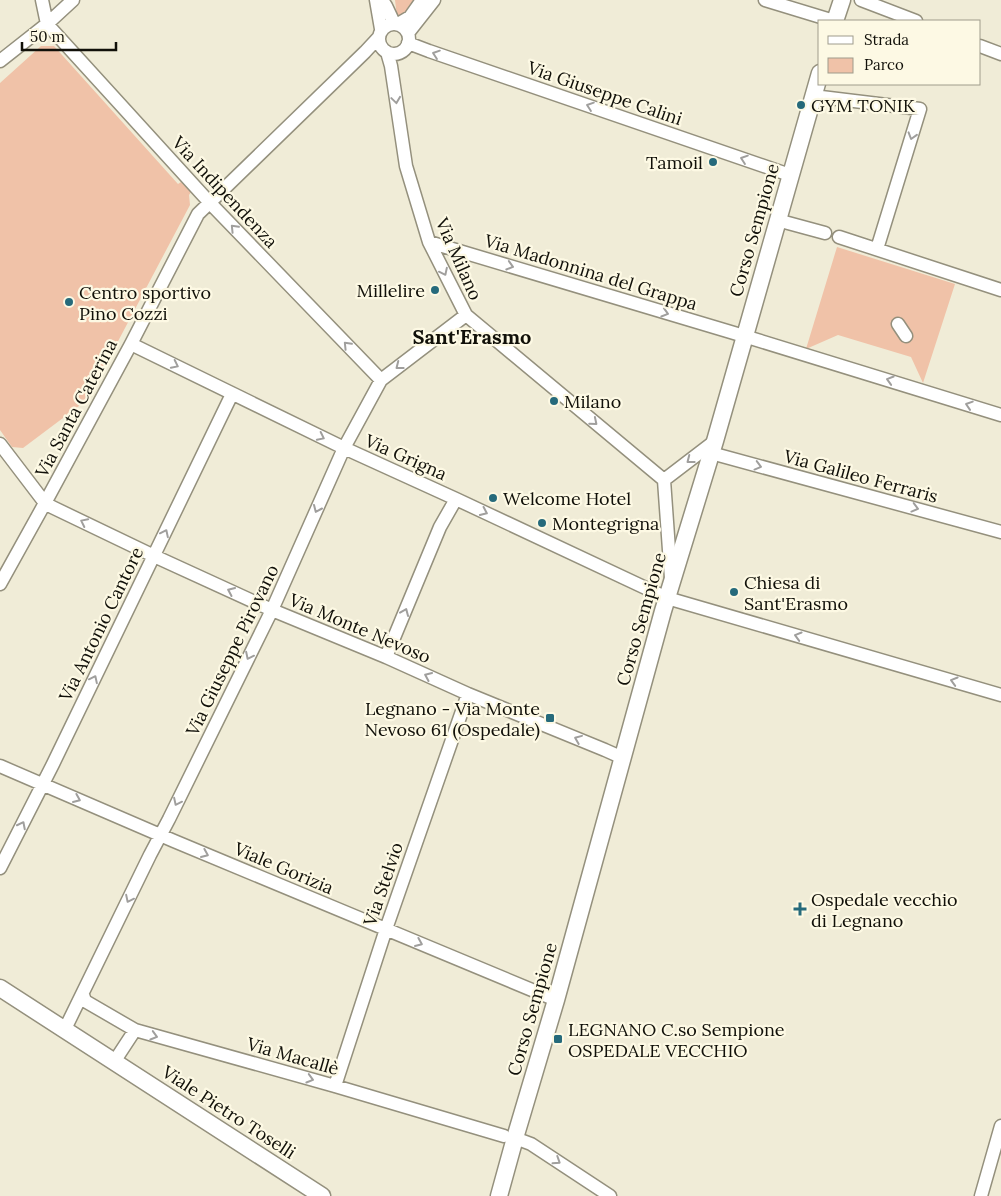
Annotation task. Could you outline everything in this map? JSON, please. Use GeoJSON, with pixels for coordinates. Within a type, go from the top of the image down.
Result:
{"type":"FeatureCollection","features":[{"type":"Feature","properties":{"kind":"main road"},"geometry":{"type":"LineString","coordinates":[[835,20],[842,0]]}},
{"type":"Feature","properties":{"kind":"main road","name":"Corso Sempione"},"geometry":{"type":"LineString","coordinates":[[498,1196],[504,1177],[509,1137],[556,1000],[669,591],[713,447],[818,80]]}},
{"type":"Feature","properties":{"kind":"main road","name":"Viale Pietro Toselli"},"geometry":{"type":"LineString","coordinates":[[0,988],[322,1196]]}},
{"type":"Feature","properties":{"kind":"street"},"geometry":{"type":"LineString","coordinates":[[42,0],[46,24]]}},
{"type":"Feature","properties":{"kind":"street"},"geometry":{"type":"LineString","coordinates":[[0,62],[73,0]]}},
{"type":"Feature","properties":{"kind":"street"},"geometry":{"type":"LineString","coordinates":[[376,0],[380,47],[392,54],[398,54],[403,51],[408,38],[434,0]]}},
{"type":"Feature","properties":{"kind":"street"},"geometry":{"type":"LineString","coordinates":[[382,0],[396,24],[402,26],[408,38]]}},
{"type":"Feature","properties":{"kind":"street"},"geometry":{"type":"LineString","coordinates":[[380,34],[385,26],[396,24],[410,17],[422,0]]}},
{"type":"Feature","properties":{"kind":"street"},"geometry":{"type":"LineString","coordinates":[[765,0],[832,20]]}},
{"type":"Feature","properties":{"kind":"street"},"geometry":{"type":"LineString","coordinates":[[861,0],[913,20]]}},
{"type":"Feature","properties":{"kind":"street","name":"Via Indipendenza"},"geometry":{"type":"LineString","coordinates":[[46,24],[210,203],[381,380]]}},
{"type":"Feature","properties":{"kind":"street","name":"Via Santa Caterina"},"geometry":{"type":"LineString","coordinates":[[0,584],[131,344],[198,214],[365,52],[380,34]]}},
{"type":"Feature","properties":{"kind":"street","name":"Via Giuseppe Calini"},"geometry":{"type":"LineString","coordinates":[[408,38],[448,58],[790,175]]}},
{"type":"Feature","properties":{"kind":"street"},"geometry":{"type":"LineString","coordinates":[[981,46],[1001,54]]}},
{"type":"Feature","properties":{"kind":"street"},"geometry":{"type":"LineString","coordinates":[[365,52],[373,50],[385,51]]}},
{"type":"Feature","properties":{"kind":"street","name":"Via Milano"},"geometry":{"type":"LineString","coordinates":[[385,51],[391,66],[406,166],[430,242],[466,315],[664,480]]}},
{"type":"Feature","properties":{"kind":"street"},"geometry":{"type":"LineString","coordinates":[[813,96],[920,109],[877,249]]}},
{"type":"Feature","properties":{"kind":"street"},"geometry":{"type":"LineString","coordinates":[[777,220],[825,234]]}},
{"type":"Feature","properties":{"kind":"street"},"geometry":{"type":"LineString","coordinates":[[839,237],[1001,290]]}},
{"type":"Feature","properties":{"kind":"street","name":"Via Madonnina del Grappa"},"geometry":{"type":"LineString","coordinates":[[430,242],[1001,415]]}},
{"type":"Feature","properties":{"kind":"street","name":"Via Giuseppe Pirovano"},"geometry":{"type":"LineString","coordinates":[[64,1031],[272,610],[344,448],[381,380],[466,315]]}},
{"type":"Feature","properties":{"kind":"street"},"geometry":{"type":"LineString","coordinates":[[898,324],[906,336]]}},
{"type":"Feature","properties":{"kind":"street","name":"Via Grigna"},"geometry":{"type":"LineString","coordinates":[[131,344],[344,448],[456,499],[669,591],[1001,695]]}},
{"type":"Feature","properties":{"kind":"street","name":"Via Antonio Cantore"},"geometry":{"type":"LineString","coordinates":[[0,868],[232,394]]}},
{"type":"Feature","properties":{"kind":"street","name":"Via Monte Nevoso"},"geometry":{"type":"LineString","coordinates":[[0,444],[45,503],[272,610],[623,758]]}},
{"type":"Feature","properties":{"kind":"street"},"geometry":{"type":"LineString","coordinates":[[669,591],[664,480],[713,447]]}},
{"type":"Feature","properties":{"kind":"street","name":"Via Galileo Ferraris"},"geometry":{"type":"LineString","coordinates":[[713,447],[1001,532]]}},
{"type":"Feature","properties":{"kind":"street"},"geometry":{"type":"LineString","coordinates":[[386,657],[440,527],[456,499]]}},
{"type":"Feature","properties":{"kind":"street","name":"Via Stelvio"},"geometry":{"type":"LineString","coordinates":[[335,1086],[386,929],[468,694]]}},
{"type":"Feature","properties":{"kind":"street","name":"Viale Gorizia"},"geometry":{"type":"LineString","coordinates":[[0,766],[556,1000]]}},
{"type":"Feature","properties":{"kind":"street","name":"Via Macallè"},"geometry":{"type":"LineString","coordinates":[[83,995],[86,1001],[135,1030],[335,1086],[531,1144],[610,1196]]}},
{"type":"Feature","properties":{"kind":"street"},"geometry":{"type":"LineString","coordinates":[[114,1062],[135,1030]]}},
{"type":"Feature","properties":{"kind":"street"},"geometry":{"type":"LineString","coordinates":[[981,1196],[1001,1126]]}},
{"type":"Feature","properties":{"kind":"green space"},"geometry":{"type":"Polygon","coordinates":[[[395,0],[417,0],[406,16],[397,17],[395,0]]]}},
{"type":"Feature","properties":{"kind":"green space","name":"Centro sportivo Pino Cozzi"},"geometry":{"type":"Polygon","coordinates":[[[41,46],[54,46],[178,184],[181,182],[191,192],[189,195],[190,205],[87,400],[23,448],[12,447],[0,430],[0,83],[41,46]]]}},
{"type":"Feature","properties":{"kind":"green space"},"geometry":{"type":"Polygon","coordinates":[[[837,247],[955,284],[923,383],[911,357],[838,335],[806,349],[837,247]]]}},
{"type":"Feature","properties":{"kind":"place","name":"GYM TONIK"},"geometry":{"type":"Point","coordinates":[801,105]}},
{"type":"Feature","properties":{"kind":"place","name":"Tamoil"},"geometry":{"type":"Point","coordinates":[713,162]}},
{"type":"Feature","properties":{"kind":"place","name":"Millelire"},"geometry":{"type":"Point","coordinates":[435,290]}},
{"type":"Feature","properties":{"kind":"place","name":"Centro sportivo Pino Cozzi"},"geometry":{"type":"Point","coordinates":[69,302]}},
{"type":"Feature","properties":{"kind":"place","name":"Milano"},"geometry":{"type":"Point","coordinates":[554,401]}},
{"type":"Feature","properties":{"kind":"place","name":"Welcome Hotel"},"geometry":{"type":"Point","coordinates":[493,498]}},
{"type":"Feature","properties":{"kind":"place","name":"Montegrigna"},"geometry":{"type":"Point","coordinates":[542,523]}},
{"type":"Feature","properties":{"kind":"place","name":"Chiesa di Sant'Erasmo"},"geometry":{"type":"Point","coordinates":[734,592]}},
{"type":"Feature","properties":{"kind":"place","name":"Legnano - Via Monte Nevoso 61 (Ospedale)"},"geometry":{"type":"Point","coordinates":[550,718]}},
{"type":"Feature","properties":{"kind":"place","name":"Ospedale vecchio di Legnano"},"geometry":{"type":"Point","coordinates":[800,909]}},
{"type":"Feature","properties":{"kind":"place","name":"LEGNANO C.so Sempione OSPEDALE VECCHIO"},"geometry":{"type":"Point","coordinates":[558,1039]}},
{"type":"Feature","properties":{"kind":"district","name":"Sant'Erasmo"},"geometry":{"type":"Point","coordinates":[472,336]}}]}
